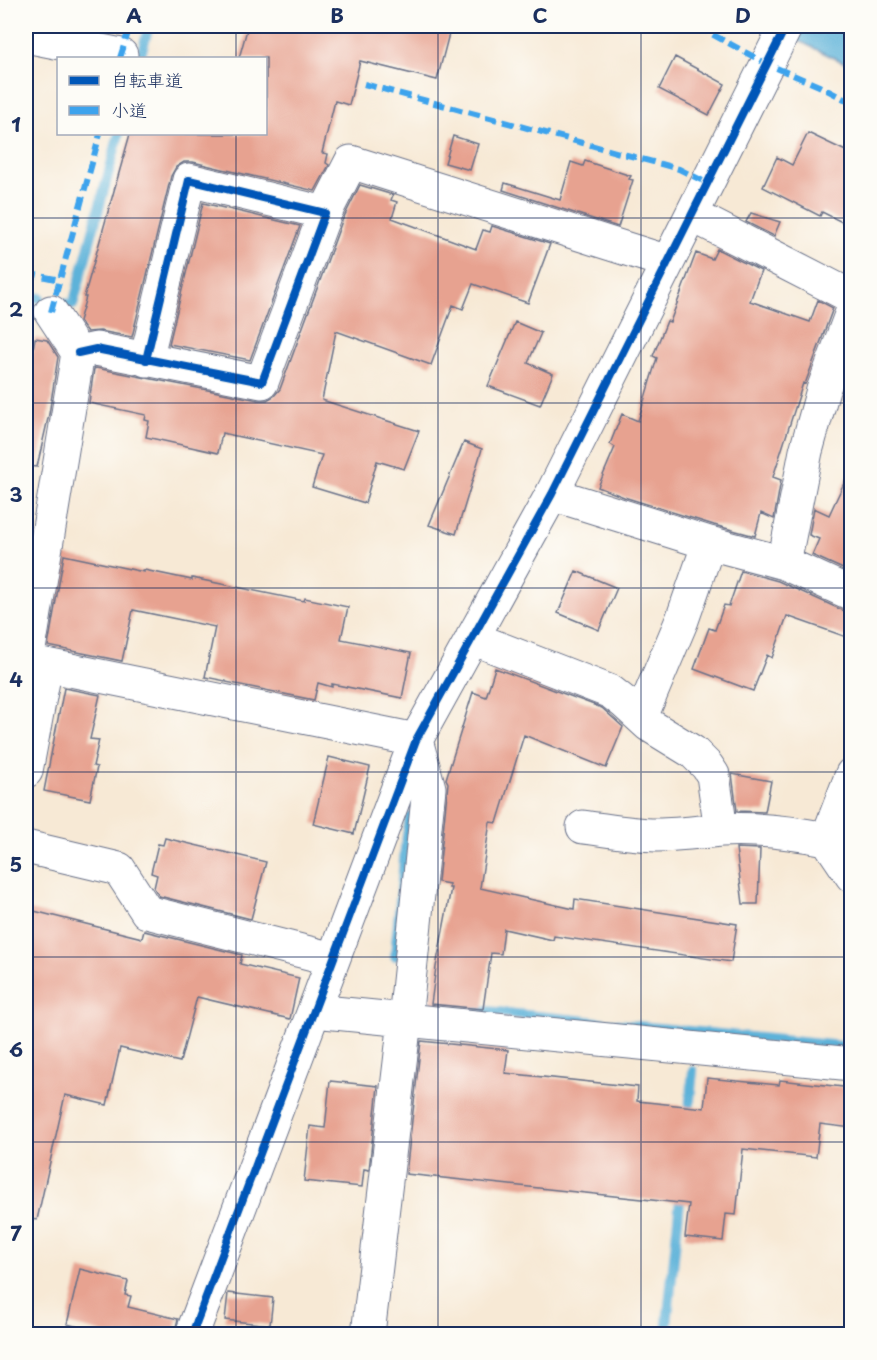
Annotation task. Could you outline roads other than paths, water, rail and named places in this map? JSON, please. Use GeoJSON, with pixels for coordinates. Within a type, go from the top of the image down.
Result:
{"type":"FeatureCollection","features":[{"type":"Feature","properties":{"kind":"street"},"geometry":{"type":"LineString","coordinates":[[26,36],[121,55]]}},
{"type":"Feature","properties":{"kind":"street"},"geometry":{"type":"LineString","coordinates":[[192,1335],[416,740],[552,494],[779,39]]}},
{"type":"Feature","properties":{"kind":"street"},"geometry":{"type":"LineString","coordinates":[[78,353],[96,349],[262,382],[325,213],[351,162],[668,262]]}},
{"type":"Feature","properties":{"kind":"street"},"geometry":{"type":"LineString","coordinates":[[146,360],[189,180],[325,213]]}},
{"type":"Feature","properties":{"kind":"street"},"geometry":{"type":"LineString","coordinates":[[692,215],[852,297]]}},
{"type":"Feature","properties":{"kind":"street"},"geometry":{"type":"LineString","coordinates":[[26,771],[33,662],[78,353],[51,312]]}},
{"type":"Feature","properties":{"kind":"street"},"geometry":{"type":"LineString","coordinates":[[784,563],[806,451],[823,390],[852,312]]}},
{"type":"Feature","properties":{"kind":"street"},"geometry":{"type":"LineString","coordinates":[[552,494],[710,543],[784,563],[852,594]]}},
{"type":"Feature","properties":{"kind":"street"},"geometry":{"type":"LineString","coordinates":[[641,717],[682,620],[710,543]]}},
{"type":"Feature","properties":{"kind":"street"},"geometry":{"type":"LineString","coordinates":[[472,638],[611,692],[649,725],[693,752],[713,775],[721,830]]}},
{"type":"Feature","properties":{"kind":"street"},"geometry":{"type":"LineString","coordinates":[[33,662],[416,740]]}},
{"type":"Feature","properties":{"kind":"street"},"geometry":{"type":"LineString","coordinates":[[368,1335],[405,1020],[429,788],[416,740]]}},
{"type":"Feature","properties":{"kind":"street"},"geometry":{"type":"LineString","coordinates":[[827,839],[852,774]]}},
{"type":"Feature","properties":{"kind":"street"},"geometry":{"type":"LineString","coordinates":[[583,827],[654,835],[721,830],[793,832],[827,839],[852,876]]}},
{"type":"Feature","properties":{"kind":"street"},"geometry":{"type":"LineString","coordinates":[[26,847],[119,869],[147,912],[333,959]]}},
{"type":"Feature","properties":{"kind":"street"},"geometry":{"type":"LineString","coordinates":[[314,1011],[852,1064]]}},
{"type":"Feature","properties":{"kind":"water"},"geometry":{"type":"Polygon","coordinates":[[[768,26],[851,26],[851,66],[768,26]]]}},
{"type":"Feature","properties":{"kind":"waterway"},"geometry":{"type":"LineString","coordinates":[[140,57],[149,26]]}},
{"type":"Feature","properties":{"kind":"waterway"},"geometry":{"type":"LineString","coordinates":[[65,303],[73,305],[119,135]]}},
{"type":"Feature","properties":{"kind":"waterway"},"geometry":{"type":"LineString","coordinates":[[26,296],[40,298]]}},
{"type":"Feature","properties":{"kind":"waterway"},"geometry":{"type":"LineString","coordinates":[[395,956],[410,817]]}},
{"type":"Feature","properties":{"kind":"waterway"},"geometry":{"type":"LineString","coordinates":[[415,1004],[852,1047]]}},
{"type":"Feature","properties":{"kind":"waterway"},"geometry":{"type":"LineString","coordinates":[[688,1119],[693,1071]]}},
{"type":"Feature","properties":{"kind":"waterway"},"geometry":{"type":"LineString","coordinates":[[666,1334],[681,1191]]}}]}
